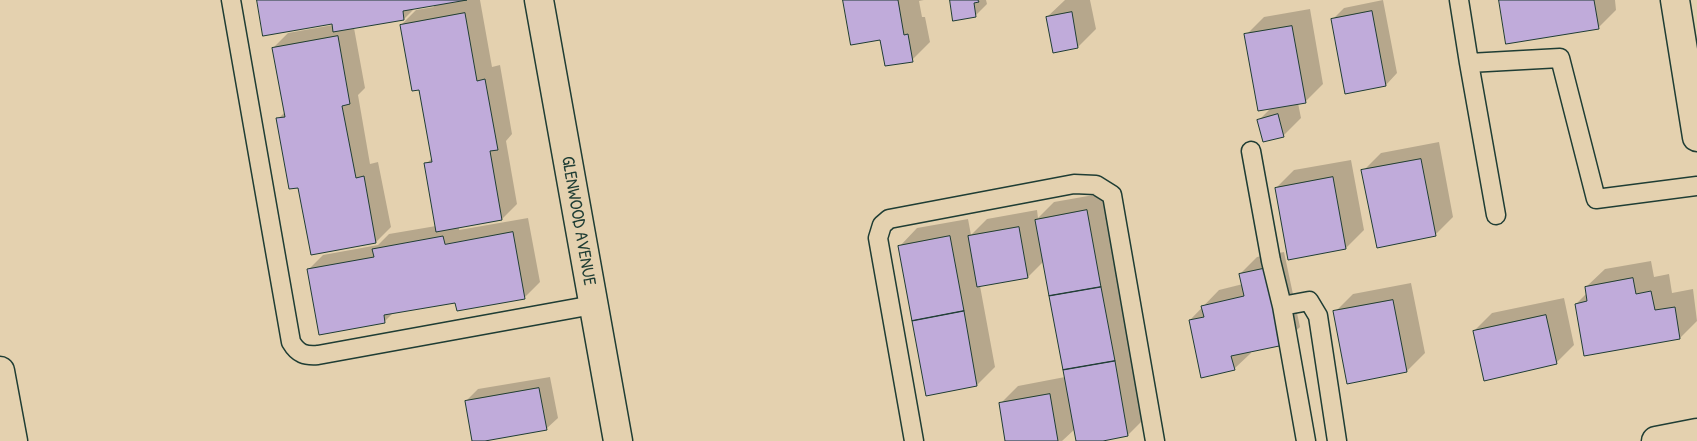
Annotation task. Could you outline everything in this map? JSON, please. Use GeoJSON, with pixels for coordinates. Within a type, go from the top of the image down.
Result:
{"type":"FeatureCollection","features":[{"type":"Feature","properties":{"kind":"street","name":"GLENWOOD AVENUE"},"geometry":{"type":"LineString","coordinates":[[539,0],[618,441]]}},
{"type":"Feature","properties":{"kind":"street"},"geometry":{"type":"LineString","coordinates":[[1675,0],[1697,137]]}},
{"type":"Feature","properties":{"kind":"street"},"geometry":{"type":"LineString","coordinates":[[0,371],[13,441]]}},
{"type":"Feature","properties":{"kind":"street"},"geometry":{"type":"LineString","coordinates":[[1656,441],[1697,433]]}},
{"type":"Feature","properties":{"kind":"lane"},"geometry":{"type":"LineString","coordinates":[[231,0],[291,342],[296,351],[306,356],[318,355],[593,305]]}},
{"type":"Feature","properties":{"kind":"lane"},"geometry":{"type":"LineString","coordinates":[[1459,0],[1496,215]]}},
{"type":"Feature","properties":{"kind":"lane"},"geometry":{"type":"LineString","coordinates":[[1469,62],[1560,58],[1596,199],[1697,186]]}},
{"type":"Feature","properties":{"kind":"lane"},"geometry":{"type":"LineString","coordinates":[[1251,152],[1271,261],[1282,306],[1306,441]]}},
{"type":"Feature","properties":{"kind":"lane"},"geometry":{"type":"LineString","coordinates":[[914,441],[878,238],[882,224],[889,219],[1074,184],[1096,184],[1112,195],[1155,441]]}},
{"type":"Feature","properties":{"kind":"lane"},"geometry":{"type":"LineString","coordinates":[[1282,306],[1309,301],[1318,316],[1337,441]]}},
{"type":"Feature","properties":{"kind":"building"},"geometry":{"type":"Polygon","coordinates":[[[257,0],[467,0],[403,11],[404,20],[333,32],[332,24],[263,36],[257,0]]]}},
{"type":"Feature","properties":{"kind":"building"},"geometry":{"type":"Polygon","coordinates":[[[843,0],[898,0],[904,35],[908,34],[913,62],[885,66],[880,40],[851,45],[843,0]]]}},
{"type":"Feature","properties":{"kind":"building"},"geometry":{"type":"Polygon","coordinates":[[[950,0],[978,0],[979,2],[974,3],[976,17],[953,21],[950,0]]]}},
{"type":"Feature","properties":{"kind":"building"},"geometry":{"type":"Polygon","coordinates":[[[1499,0],[1594,0],[1599,29],[1506,44],[1499,0]]]}},
{"type":"Feature","properties":{"kind":"building"},"geometry":{"type":"Polygon","coordinates":[[[1372,11],[1386,86],[1345,94],[1331,19],[1372,11]]]}},
{"type":"Feature","properties":{"kind":"building"},"geometry":{"type":"Polygon","coordinates":[[[1072,12],[1078,48],[1053,53],[1046,17],[1072,12]]]}},
{"type":"Feature","properties":{"kind":"building"},"geometry":{"type":"Polygon","coordinates":[[[465,13],[477,81],[485,79],[498,150],[490,151],[502,220],[436,232],[424,163],[432,162],[419,90],[412,91],[400,25],[465,13]]]}},
{"type":"Feature","properties":{"kind":"building"},"geometry":{"type":"Polygon","coordinates":[[[1292,26],[1306,103],[1258,111],[1244,34],[1292,26]]]}},
{"type":"Feature","properties":{"kind":"building"},"geometry":{"type":"Polygon","coordinates":[[[338,36],[350,104],[342,106],[356,178],[364,176],[376,243],[311,255],[298,188],[289,189],[276,118],[285,117],[272,48],[338,36]]]}},
{"type":"Feature","properties":{"kind":"building"},"geometry":{"type":"Polygon","coordinates":[[[1278,114],[1284,137],[1263,142],[1257,120],[1278,114]]]}},
{"type":"Feature","properties":{"kind":"building"},"geometry":{"type":"Polygon","coordinates":[[[1421,159],[1436,236],[1377,248],[1361,170],[1421,159]]]}},
{"type":"Feature","properties":{"kind":"building"},"geometry":{"type":"Polygon","coordinates":[[[1333,177],[1346,249],[1288,260],[1275,188],[1333,177]]]}},
{"type":"Feature","properties":{"kind":"building"},"geometry":{"type":"Polygon","coordinates":[[[1087,210],[1101,287],[1049,296],[1035,220],[1087,210]]]}},
{"type":"Feature","properties":{"kind":"building"},"geometry":{"type":"Polygon","coordinates":[[[1019,227],[1028,278],[977,287],[968,236],[1019,227]]]}},
{"type":"Feature","properties":{"kind":"building"},"geometry":{"type":"Polygon","coordinates":[[[513,232],[525,299],[457,311],[455,303],[384,315],[385,323],[319,335],[307,269],[374,257],[372,249],[443,236],[445,244],[513,232]]]}},
{"type":"Feature","properties":{"kind":"building"},"geometry":{"type":"Polygon","coordinates":[[[950,236],[964,311],[912,321],[898,246],[950,236]]]}},
{"type":"Feature","properties":{"kind":"building"},"geometry":{"type":"Polygon","coordinates":[[[1267,268],[1284,345],[1231,356],[1235,370],[1201,378],[1189,320],[1204,317],[1201,306],[1244,296],[1239,274],[1267,268]]]}},
{"type":"Feature","properties":{"kind":"building"},"geometry":{"type":"Polygon","coordinates":[[[1633,278],[1636,294],[1651,291],[1655,310],[1675,307],[1680,339],[1584,356],[1575,304],[1587,301],[1585,287],[1633,278]]]}},
{"type":"Feature","properties":{"kind":"building"},"geometry":{"type":"Polygon","coordinates":[[[1101,287],[1115,361],[1063,370],[1049,296],[1101,287]]]}},
{"type":"Feature","properties":{"kind":"building"},"geometry":{"type":"Polygon","coordinates":[[[1393,300],[1407,372],[1347,384],[1333,311],[1393,300]]]}},
{"type":"Feature","properties":{"kind":"building"},"geometry":{"type":"Polygon","coordinates":[[[964,311],[977,386],[926,396],[912,321],[964,311]]]}},
{"type":"Feature","properties":{"kind":"building"},"geometry":{"type":"Polygon","coordinates":[[[1546,315],[1557,364],[1484,381],[1473,331],[1546,315]]]}},
{"type":"Feature","properties":{"kind":"building"},"geometry":{"type":"Polygon","coordinates":[[[1115,361],[1128,436],[1103,441],[1076,441],[1063,370],[1115,361]]]}},
{"type":"Feature","properties":{"kind":"building"},"geometry":{"type":"Polygon","coordinates":[[[539,388],[547,430],[485,441],[472,441],[465,401],[539,388]]]}},
{"type":"Feature","properties":{"kind":"building"},"geometry":{"type":"Polygon","coordinates":[[[1050,394],[1058,441],[1005,441],[999,403],[1050,394]]]}}]}
